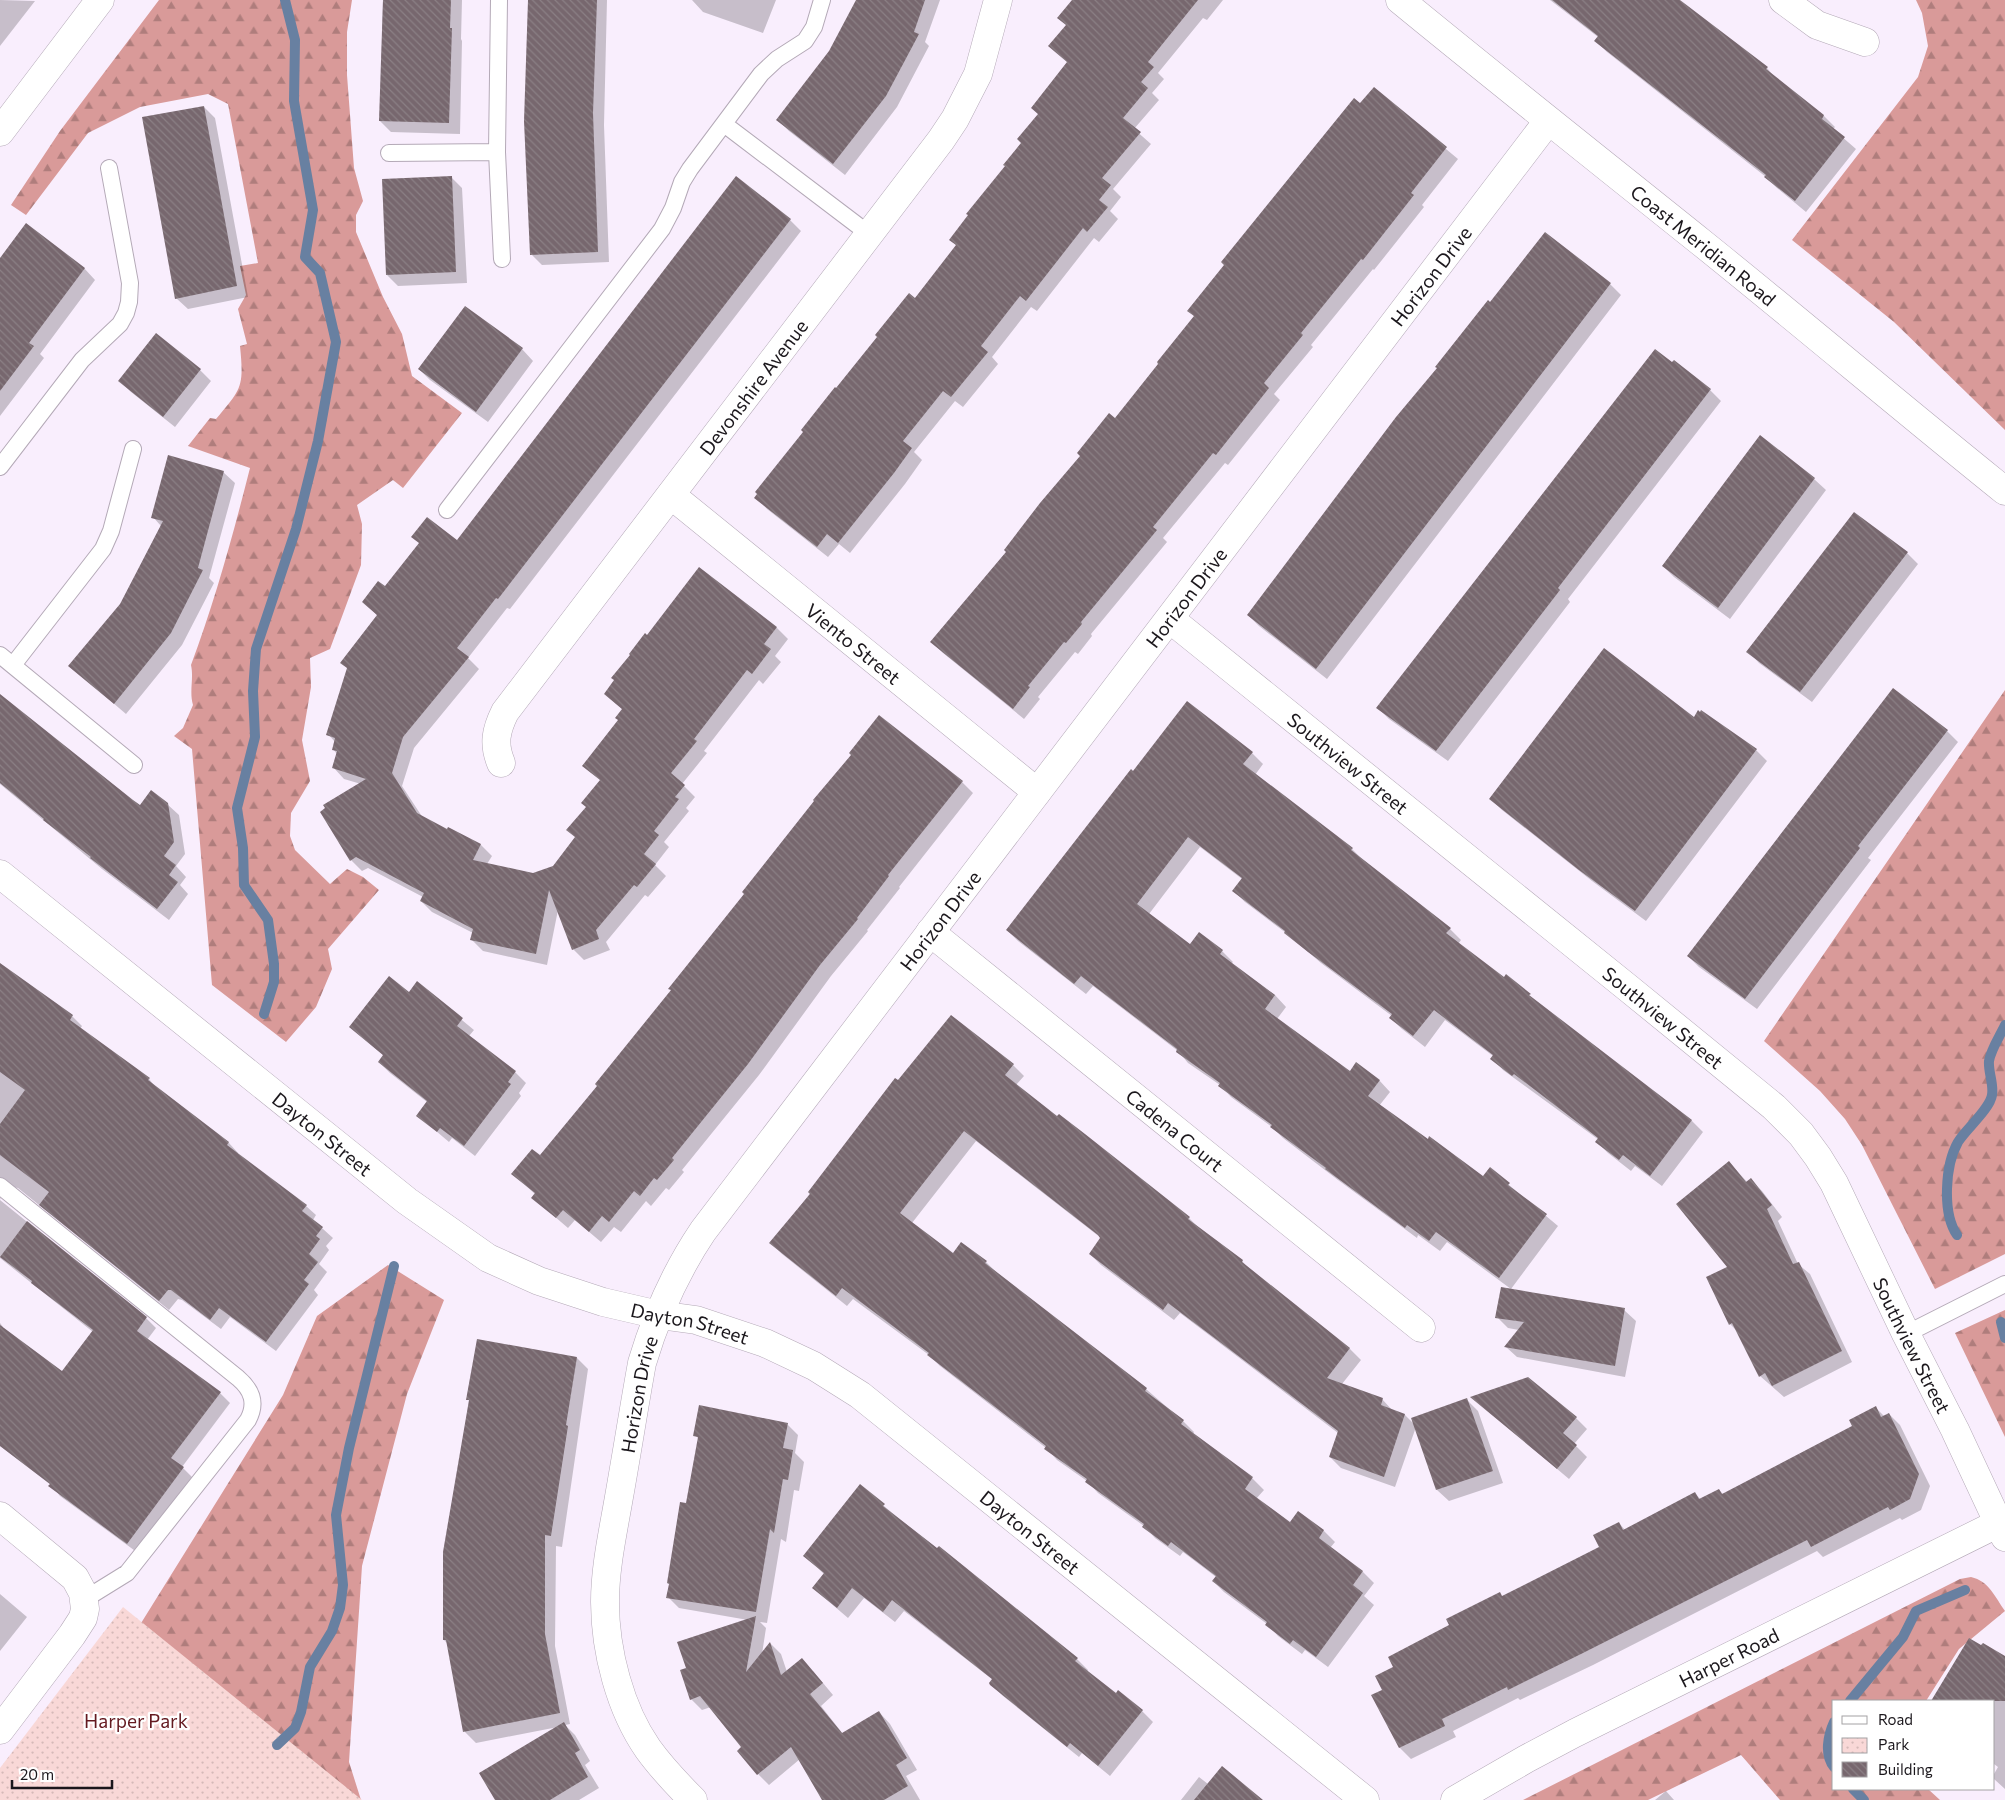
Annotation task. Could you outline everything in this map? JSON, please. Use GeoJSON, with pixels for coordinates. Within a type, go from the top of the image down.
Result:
{"type":"FeatureCollection","features":[{"type":"Feature","properties":{"kind":"street"},"geometry":{"type":"LineString","coordinates":[[0,132],[100,0]]}},
{"type":"Feature","properties":{"kind":"street","name":"Devonshire Avenue"},"geometry":{"type":"LineString","coordinates":[[501,763],[496,730],[505,712],[941,140],[966,97],[984,57],[998,0]]}},
{"type":"Feature","properties":{"kind":"street","name":"Coast Meridian Road"},"geometry":{"type":"LineString","coordinates":[[1400,0],[1702,243],[1893,402],[2005,491]]}},
{"type":"Feature","properties":{"kind":"street"},"geometry":{"type":"LineString","coordinates":[[1783,0],[1816,25],[1865,42]]}},
{"type":"Feature","properties":{"kind":"street","name":"Horizon Drive"},"geometry":{"type":"LineString","coordinates":[[693,1800],[678,1785],[648,1748],[637,1729],[620,1688],[605,1622],[605,1600],[610,1550],[642,1363],[675,1277],[703,1231],[1548,121]]}},
{"type":"Feature","properties":{"kind":"street","name":"Viento Street"},"geometry":{"type":"LineString","coordinates":[[670,495],[1037,792]]}},
{"type":"Feature","properties":{"kind":"street","name":"Southview Street"},"geometry":{"type":"LineString","coordinates":[[1170,619],[1628,988],[1788,1120],[1810,1146],[1830,1176],[1906,1334],[2003,1527]]}},
{"type":"Feature","properties":{"kind":"street","name":"Dayton Street"},"geometry":{"type":"LineString","coordinates":[[0,874],[401,1196],[488,1258],[539,1280],[603,1302],[659,1315],[696,1320],[765,1343],[814,1366],[860,1394],[1365,1800]]}},
{"type":"Feature","properties":{"kind":"street","name":"Cadena Court"},"geometry":{"type":"LineString","coordinates":[[930,932],[1421,1328]]}},
{"type":"Feature","properties":{"kind":"street"},"geometry":{"type":"LineString","coordinates":[[0,1516],[64,1567],[75,1578],[85,1599],[83,1618],[79,1626],[0,1730]]}},
{"type":"Feature","properties":{"kind":"street","name":"Harper Road"},"geometry":{"type":"LineString","coordinates":[[1455,1800],[1576,1733],[2003,1527]]}},
{"type":"Feature","properties":{"kind":"lane"},"geometry":{"type":"LineString","coordinates":[[499,0],[497,152],[502,259]]}},
{"type":"Feature","properties":{"kind":"lane"},"geometry":{"type":"LineString","coordinates":[[446,510],[662,229],[673,208],[685,176],[762,74],[777,59],[805,41],[814,28],[822,0]]}},
{"type":"Feature","properties":{"kind":"lane"},"geometry":{"type":"LineString","coordinates":[[724,124],[869,234]]}},
{"type":"Feature","properties":{"kind":"lane"},"geometry":{"type":"LineString","coordinates":[[389,153],[497,152]]}},
{"type":"Feature","properties":{"kind":"lane"},"geometry":{"type":"LineString","coordinates":[[0,467],[82,360],[120,324],[126,313],[129,302],[130,283],[109,168]]}},
{"type":"Feature","properties":{"kind":"lane"},"geometry":{"type":"LineString","coordinates":[[133,450],[111,530],[103,549],[6,660],[134,765]]}},
{"type":"Feature","properties":{"kind":"lane"},"geometry":{"type":"LineString","coordinates":[[0,1186],[238,1378],[248,1388],[253,1399],[253,1406],[248,1420],[127,1573],[85,1599]]}},
{"type":"Feature","properties":{"kind":"lane"},"geometry":{"type":"LineString","coordinates":[[1906,1334],[2005,1284]]}},
{"type":"Feature","properties":{"kind":"green space"},"geometry":{"type":"Polygon","coordinates":[[[159,0],[352,0],[347,32],[347,75],[354,168],[363,201],[356,215],[356,232],[383,297],[402,334],[412,376],[462,413],[403,488],[393,480],[357,505],[362,524],[361,565],[330,649],[310,658],[311,687],[302,740],[310,781],[291,813],[290,836],[295,850],[330,884],[347,869],[363,877],[379,890],[328,949],[332,969],[316,1007],[286,1042],[212,985],[192,749],[174,736],[183,728],[193,705],[191,665],[223,568],[250,468],[188,446],[210,418],[216,419],[236,393],[239,386],[242,370],[240,346],[247,344],[238,309],[246,295],[240,266],[258,263],[228,104],[208,94],[140,107],[88,133],[26,215],[11,205],[60,131],[159,0]]]}},
{"type":"Feature","properties":{"kind":"green space"},"geometry":{"type":"Polygon","coordinates":[[[1916,0],[2005,0],[2005,430],[1894,322],[1792,240],[1918,77],[1928,46],[1922,13],[1916,0]]]}},
{"type":"Feature","properties":{"kind":"green space"},"geometry":{"type":"Polygon","coordinates":[[[2005,690],[2005,1254],[1935,1289],[1862,1145],[1845,1119],[1820,1091],[1764,1041],[2005,690]]]}},
{"type":"Feature","properties":{"kind":"green space"},"geometry":{"type":"Polygon","coordinates":[[[388,1265],[444,1300],[407,1394],[362,1566],[349,1762],[361,1800],[4,1800],[138,1628],[283,1395],[317,1316],[388,1265]]]}},
{"type":"Feature","properties":{"kind":"green space"},"geometry":{"type":"Polygon","coordinates":[[[2005,1310],[2005,1437],[1955,1333],[2005,1310]]]}},
{"type":"Feature","properties":{"kind":"green space"},"geometry":{"type":"Polygon","coordinates":[[[1971,1577],[1982,1582],[1995,1595],[2005,1611],[1959,1649],[1927,1700],[1832,1700],[1832,1790],[1929,1790],[1940,1800],[1780,1800],[1741,1755],[1648,1800],[1523,1800],[1960,1579],[1971,1577]]]}},
{"type":"Feature","properties":{"kind":"green space","name":"Harper Park"},"geometry":{"type":"Polygon","coordinates":[[[123,1607],[362,1800],[0,1800],[0,1768],[123,1607]]]}},
{"type":"Feature","properties":{"kind":"building"},"geometry":{"type":"Polygon","coordinates":[[[383,0],[451,0],[449,123],[379,121],[383,0]]]}},
{"type":"Feature","properties":{"kind":"building"},"geometry":{"type":"Polygon","coordinates":[[[528,0],[597,0],[593,113],[598,252],[530,255],[524,121],[528,0]]]}},
{"type":"Feature","properties":{"kind":"building"},"geometry":{"type":"Polygon","coordinates":[[[856,0],[925,0],[914,32],[919,34],[886,96],[833,164],[776,120],[829,51],[856,0]]]}},
{"type":"Feature","properties":{"kind":"building"},"geometry":{"type":"Polygon","coordinates":[[[1072,0],[1198,0],[1148,62],[1154,67],[1141,82],[1148,88],[1123,118],[1141,132],[1102,178],[1111,185],[1099,200],[1108,207],[1087,232],[1083,228],[1026,301],[1020,296],[981,346],[988,352],[951,397],[943,391],[903,441],[912,448],[838,543],[827,534],[817,547],[754,498],[757,494],[755,492],[803,432],[801,430],[877,337],[875,335],[909,293],[915,298],[956,245],[949,240],[968,215],[966,214],[1021,143],[1017,139],[1038,114],[1031,108],[1067,62],[1048,46],[1066,25],[1057,18],[1072,0]]]}},
{"type":"Feature","properties":{"kind":"building"},"geometry":{"type":"Polygon","coordinates":[[[1552,0],[1680,0],[1768,67],[1766,69],[1824,115],[1822,119],[1845,137],[1795,201],[1764,177],[1766,175],[1594,41],[1598,36],[1552,0]]]}},
{"type":"Feature","properties":{"kind":"building"},"geometry":{"type":"Polygon","coordinates":[[[1374,87],[1447,147],[1411,193],[1414,195],[1363,260],[1361,259],[1301,333],[1303,335],[1264,383],[1269,388],[1216,455],[1213,453],[1153,527],[1157,530],[1081,622],[1082,624],[1066,643],[1064,642],[1028,686],[1030,687],[1013,709],[930,642],[1006,552],[1004,550],[1040,503],[1080,456],[1077,453],[1109,413],[1115,418],[1158,364],[1157,362],[1194,316],[1187,311],[1224,265],[1221,262],[1354,98],[1360,103],[1374,87]]]}},
{"type":"Feature","properties":{"kind":"building"},"geometry":{"type":"Polygon","coordinates":[[[204,106],[237,286],[175,299],[142,117],[204,106]]]}},
{"type":"Feature","properties":{"kind":"building"},"geometry":{"type":"Polygon","coordinates":[[[452,176],[456,272],[386,275],[382,179],[452,176]]]}},
{"type":"Feature","properties":{"kind":"building"},"geometry":{"type":"Polygon","coordinates":[[[736,176],[791,219],[498,599],[496,598],[457,648],[469,657],[403,737],[392,773],[417,813],[481,844],[473,860],[533,873],[553,866],[575,837],[566,830],[586,807],[581,803],[600,780],[582,766],[618,720],[615,718],[622,709],[604,694],[614,680],[611,678],[699,567],[777,627],[764,644],[771,649],[752,674],[747,670],[694,739],[697,741],[671,773],[685,785],[675,797],[679,799],[654,831],[659,835],[644,854],[656,864],[637,887],[634,885],[596,930],[599,939],[572,950],[549,890],[536,954],[470,940],[473,929],[420,901],[424,893],[356,857],[350,861],[320,812],[325,808],[323,805],[366,779],[332,768],[337,751],[332,750],[335,738],[326,735],[347,668],[340,663],[377,615],[362,602],[378,581],[385,586],[419,543],[411,537],[427,517],[457,540],[736,176]]]}},
{"type":"Feature","properties":{"kind":"building"},"geometry":{"type":"Polygon","coordinates":[[[26,223],[85,268],[29,343],[34,346],[0,391],[0,258],[26,223]]]}},
{"type":"Feature","properties":{"kind":"building"},"geometry":{"type":"Polygon","coordinates":[[[1545,232],[1611,283],[1316,669],[1247,615],[1396,417],[1437,368],[1435,367],[1488,300],[1490,302],[1545,232]]]}},
{"type":"Feature","properties":{"kind":"building"},"geometry":{"type":"Polygon","coordinates":[[[465,306],[523,348],[476,412],[418,369],[465,306]]]}},
{"type":"Feature","properties":{"kind":"building"},"geometry":{"type":"Polygon","coordinates":[[[156,333],[201,369],[163,417],[118,381],[156,333]]]}},
{"type":"Feature","properties":{"kind":"building"},"geometry":{"type":"Polygon","coordinates":[[[1655,349],[1672,362],[1674,360],[1711,389],[1436,751],[1376,708],[1655,349]]]}},
{"type":"Feature","properties":{"kind":"building"},"geometry":{"type":"Polygon","coordinates":[[[1760,435],[1815,478],[1718,608],[1662,566],[1760,435]]]}},
{"type":"Feature","properties":{"kind":"building"},"geometry":{"type":"Polygon","coordinates":[[[168,455],[224,471],[198,568],[203,570],[171,633],[114,704],[68,666],[120,604],[163,521],[151,518],[168,455]]]}},
{"type":"Feature","properties":{"kind":"building"},"geometry":{"type":"Polygon","coordinates":[[[1854,512],[1908,552],[1800,692],[1746,652],[1854,512]]]}},
{"type":"Feature","properties":{"kind":"building"},"geometry":{"type":"Polygon","coordinates":[[[1604,648],[1694,717],[1698,710],[1700,712],[1701,710],[1757,749],[1635,911],[1579,870],[1489,799],[1604,648]]]}},
{"type":"Feature","properties":{"kind":"building"},"geometry":{"type":"Polygon","coordinates":[[[1893,688],[1948,730],[1858,846],[1860,848],[1745,999],[1687,956],[1893,688]]]}},
{"type":"Feature","properties":{"kind":"building"},"geometry":{"type":"Polygon","coordinates":[[[0,694],[140,805],[151,790],[168,803],[174,842],[164,856],[176,865],[169,875],[178,882],[157,909],[90,858],[0,783],[0,694]]]}},
{"type":"Feature","properties":{"kind":"building"},"geometry":{"type":"Polygon","coordinates":[[[1187,701],[1253,752],[1243,764],[1353,848],[1351,850],[1451,928],[1446,933],[1504,977],[1506,974],[1531,994],[1529,995],[1692,1120],[1650,1176],[1623,1155],[1619,1160],[1595,1142],[1598,1138],[1514,1074],[1512,1076],[1490,1059],[1493,1055],[1434,1010],[1413,1036],[1389,1018],[1392,1014],[1308,952],[1284,933],[1285,931],[1232,891],[1242,878],[1188,837],[1137,904],[1190,944],[1199,932],[1223,950],[1220,954],[1275,995],[1265,1009],[1350,1071],[1356,1062],[1380,1080],[1368,1096],[1428,1139],[1429,1136],[1483,1176],[1490,1167],[1510,1183],[1508,1185],[1547,1214],[1499,1278],[1436,1232],[1429,1241],[1407,1225],[1405,1228],[1270,1127],[1272,1125],[1218,1086],[1220,1083],[1176,1052],[1177,1049],[1081,976],[1074,984],[1006,930],[1131,769],[1133,771],[1187,701]]]}},
{"type":"Feature","properties":{"kind":"building"},"geometry":{"type":"Polygon","coordinates":[[[879,715],[963,781],[888,875],[858,919],[820,965],[748,1064],[672,1158],[674,1160],[657,1180],[654,1178],[640,1196],[634,1191],[609,1222],[602,1216],[589,1232],[563,1210],[556,1218],[531,1198],[535,1193],[511,1174],[532,1149],[540,1155],[597,1086],[595,1084],[671,990],[668,989],[744,894],[742,892],[813,800],[851,755],[849,753],[879,715]]]}},
{"type":"Feature","properties":{"kind":"building"},"geometry":{"type":"Polygon","coordinates":[[[0,963],[73,1015],[70,1020],[150,1078],[148,1080],[229,1142],[227,1145],[307,1205],[302,1211],[323,1227],[316,1236],[320,1239],[309,1254],[318,1262],[304,1280],[309,1284],[266,1342],[219,1308],[210,1320],[171,1290],[168,1290],[159,1301],[39,1205],[49,1192],[0,1155],[0,1124],[25,1090],[0,1072],[0,963]]]}},
{"type":"Feature","properties":{"kind":"building"},"geometry":{"type":"Polygon","coordinates":[[[389,976],[409,992],[417,981],[463,1018],[457,1026],[516,1071],[508,1082],[511,1084],[464,1146],[440,1128],[437,1132],[416,1116],[427,1101],[378,1062],[383,1055],[349,1027],[389,976]]]}},
{"type":"Feature","properties":{"kind":"building"},"geometry":{"type":"Polygon","coordinates":[[[951,1015],[1014,1064],[1005,1075],[1057,1116],[1059,1114],[1190,1217],[1188,1219],[1243,1260],[1242,1262],[1350,1348],[1327,1378],[1383,1398],[1381,1405],[1405,1414],[1384,1477],[1329,1457],[1338,1431],[1168,1303],[1163,1310],[1089,1254],[1100,1238],[1098,1235],[964,1131],[900,1213],[953,1253],[961,1242],[987,1261],[985,1263],[1147,1388],[1145,1391],[1184,1420],[1181,1424],[1253,1477],[1245,1489],[1290,1522],[1298,1511],[1324,1530],[1319,1538],[1363,1571],[1353,1585],[1363,1593],[1316,1657],[1293,1640],[1290,1644],[1265,1625],[1267,1622],[1212,1581],[1216,1576],[1171,1542],[1168,1546],[1142,1527],[1144,1524],[1085,1482],[1087,1479],[1044,1449],[1046,1446],[927,1355],[929,1353],[842,1288],[836,1296],[769,1243],[810,1194],[808,1192],[895,1078],[898,1080],[951,1015]]]}},
{"type":"Feature","properties":{"kind":"building"},"geometry":{"type":"Polygon","coordinates":[[[1729,1161],[1746,1182],[1751,1178],[1772,1205],[1767,1209],[1793,1264],[1799,1262],[1842,1351],[1772,1386],[1765,1373],[1759,1377],[1732,1323],[1729,1325],[1706,1277],[1727,1267],[1676,1204],[1729,1161]]]}},
{"type":"Feature","properties":{"kind":"building"},"geometry":{"type":"Polygon","coordinates":[[[27,1221],[147,1317],[137,1331],[221,1392],[171,1458],[184,1467],[127,1544],[48,1486],[50,1484],[0,1446],[0,1325],[62,1371],[93,1330],[0,1257],[27,1221]]]}},
{"type":"Feature","properties":{"kind":"building"},"geometry":{"type":"Polygon","coordinates":[[[1501,1287],[1625,1308],[1615,1366],[1504,1347],[1524,1322],[1495,1318],[1501,1287]]]}},
{"type":"Feature","properties":{"kind":"building"},"geometry":{"type":"Polygon","coordinates":[[[477,1339],[577,1357],[551,1536],[545,1535],[545,1634],[560,1713],[463,1732],[446,1640],[443,1640],[443,1552],[469,1400],[466,1400],[477,1339]]]}},
{"type":"Feature","properties":{"kind":"building"},"geometry":{"type":"Polygon","coordinates":[[[1528,1377],[1577,1417],[1563,1433],[1577,1445],[1557,1469],[1470,1397],[1528,1377]]]}},
{"type":"Feature","properties":{"kind":"building"},"geometry":{"type":"Polygon","coordinates":[[[1467,1398],[1493,1471],[1436,1490],[1411,1418],[1467,1398]]]}},
{"type":"Feature","properties":{"kind":"building"},"geometry":{"type":"Polygon","coordinates":[[[699,1405],[788,1423],[783,1448],[793,1450],[788,1480],[783,1479],[774,1533],[770,1529],[756,1612],[666,1598],[680,1502],[686,1503],[698,1437],[693,1436],[699,1405]]]}},
{"type":"Feature","properties":{"kind":"building"},"geometry":{"type":"Polygon","coordinates":[[[1876,1406],[1881,1417],[1889,1413],[1919,1474],[1910,1499],[1890,1510],[1888,1507],[1811,1547],[1807,1540],[1508,1690],[1507,1687],[1442,1719],[1445,1726],[1399,1748],[1371,1695],[1382,1690],[1375,1676],[1393,1667],[1388,1657],[1449,1625],[1446,1619],[1500,1592],[1502,1596],[1599,1547],[1593,1535],[1619,1522],[1623,1530],[1695,1492],[1699,1499],[1719,1489],[1722,1494],[1852,1426],[1849,1420],[1876,1406]]]}},
{"type":"Feature","properties":{"kind":"building"},"geometry":{"type":"Polygon","coordinates":[[[860,1484],[885,1504],[883,1506],[937,1548],[939,1546],[1078,1658],[1075,1661],[1116,1693],[1118,1690],[1143,1710],[1098,1766],[1070,1743],[1067,1747],[990,1685],[989,1683],[992,1679],[892,1600],[883,1612],[852,1588],[837,1608],[812,1588],[824,1573],[803,1556],[860,1484]]]}},
{"type":"Feature","properties":{"kind":"building"},"geometry":{"type":"Polygon","coordinates":[[[756,1616],[746,1672],[770,1642],[781,1675],[802,1658],[823,1683],[810,1694],[842,1733],[879,1711],[907,1758],[896,1765],[908,1786],[884,1800],[822,1800],[791,1747],[757,1775],[737,1751],[741,1747],[700,1696],[690,1700],[680,1670],[686,1668],[677,1642],[756,1616]]]}},
{"type":"Feature","properties":{"kind":"building"},"geometry":{"type":"Polygon","coordinates":[[[1969,1638],[1981,1645],[1983,1643],[2005,1656],[2005,1701],[1932,1700],[1969,1638]]]}},
{"type":"Feature","properties":{"kind":"building"},"geometry":{"type":"Polygon","coordinates":[[[564,1722],[580,1750],[575,1753],[588,1777],[550,1800],[495,1800],[479,1773],[564,1722]]]}},
{"type":"Feature","properties":{"kind":"building"},"geometry":{"type":"Polygon","coordinates":[[[1222,1766],[1263,1800],[1194,1800],[1222,1766]]]}},
{"type":"Feature","properties":{"kind":"waterway"},"geometry":{"type":"LineString","coordinates":[[264,1014],[274,982],[274,964],[268,920],[244,885],[243,848],[237,808],[255,737],[253,691],[256,649],[296,529],[318,441],[336,342],[320,273],[305,257],[313,210],[294,101],[295,40],[285,0]]}},
{"type":"Feature","properties":{"kind":"waterway"},"geometry":{"type":"LineString","coordinates":[[1957,1235],[1952,1226],[1947,1202],[1950,1163],[1958,1142],[1990,1101],[1992,1082],[1989,1061],[2005,1025]]}},
{"type":"Feature","properties":{"kind":"waterway"},"geometry":{"type":"LineString","coordinates":[[277,1745],[295,1728],[301,1712],[310,1667],[332,1631],[340,1608],[343,1585],[336,1515],[349,1448],[394,1266]]}},
{"type":"Feature","properties":{"kind":"waterway"},"geometry":{"type":"LineString","coordinates":[[2001,1322],[2005,1338]]}},
{"type":"Feature","properties":{"kind":"waterway"},"geometry":{"type":"LineString","coordinates":[[1851,1700],[1903,1637],[1916,1611],[1965,1590]]}},
{"type":"Feature","properties":{"kind":"waterway"},"geometry":{"type":"LineString","coordinates":[[1832,1728],[1828,1745],[1829,1757],[1832,1764]]}},
{"type":"Feature","properties":{"kind":"waterway"},"geometry":{"type":"LineString","coordinates":[[1854,1790],[1864,1800]]}}]}
